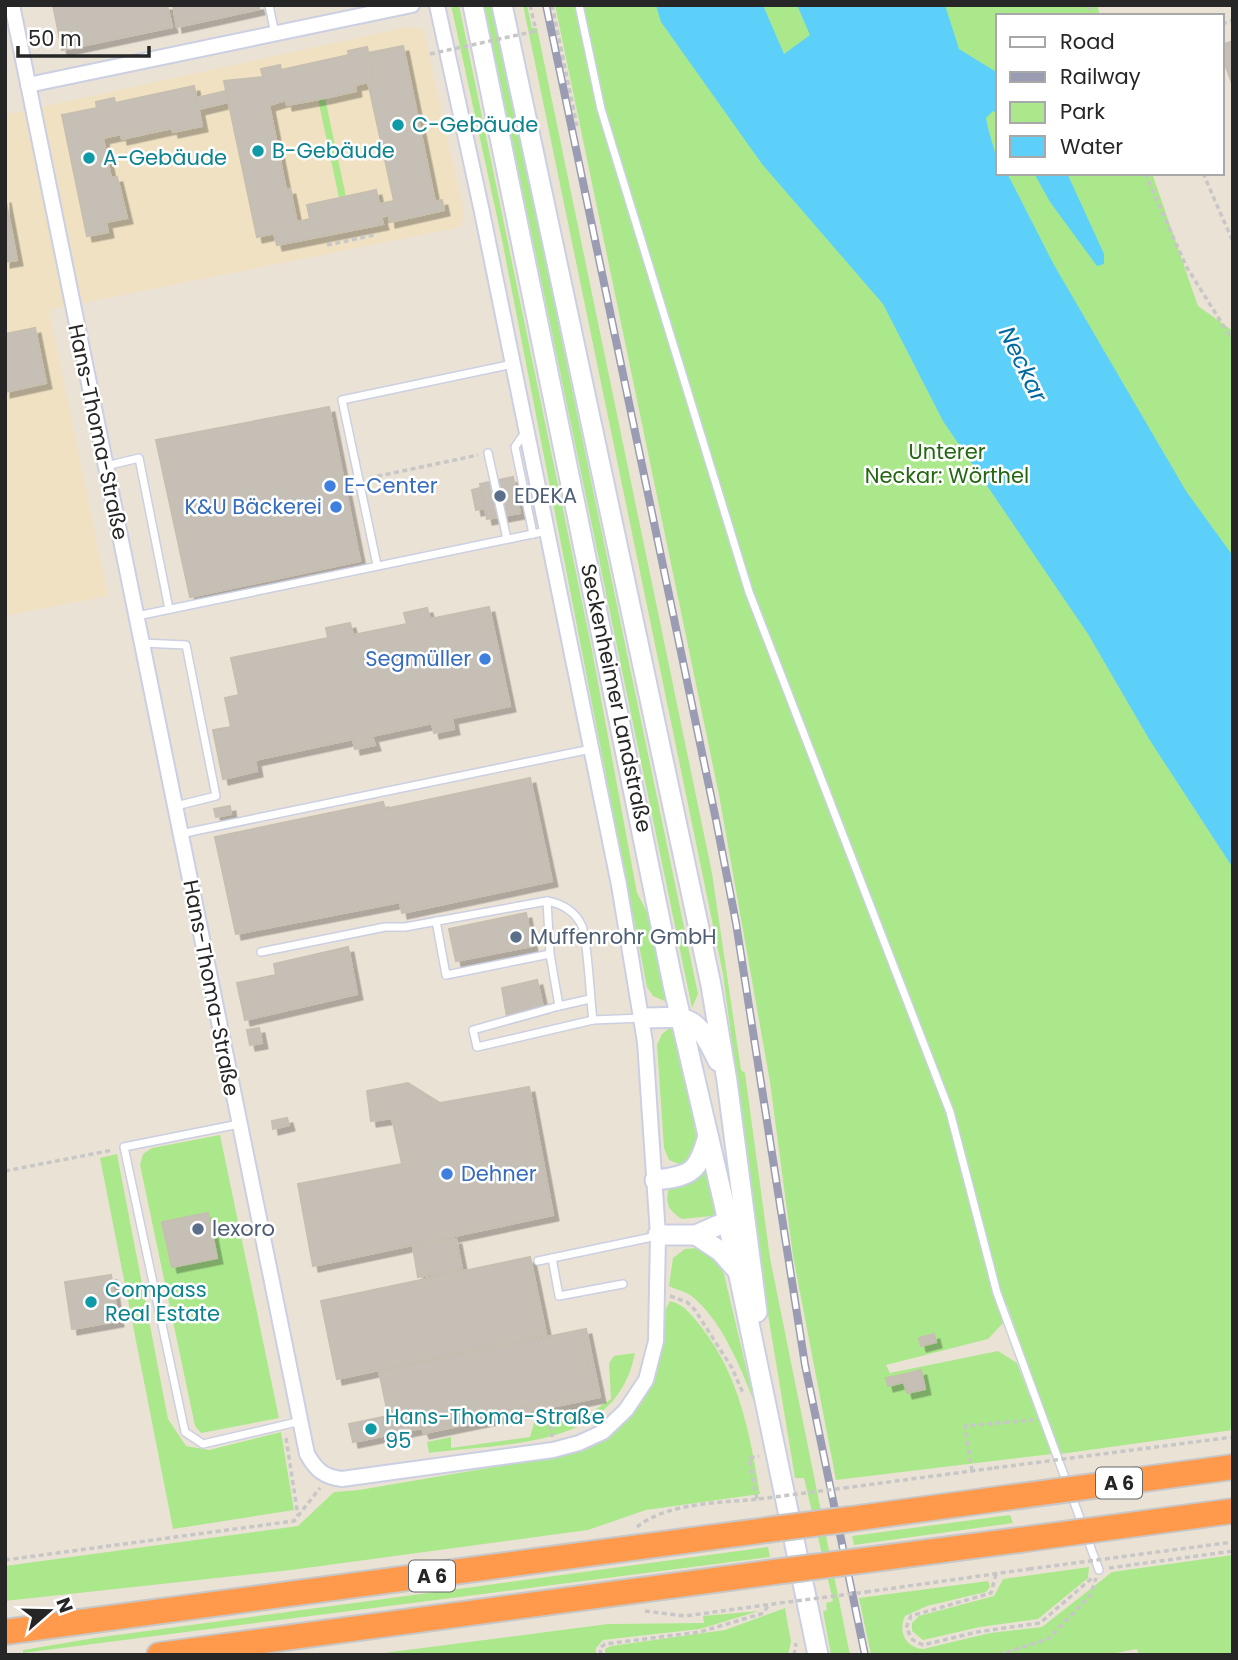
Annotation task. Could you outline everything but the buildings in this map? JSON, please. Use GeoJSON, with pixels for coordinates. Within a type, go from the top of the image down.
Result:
{"type":"FeatureCollection","features":[{"type":"Feature","properties":{"kind":"highway","name":"A 6"},"geometry":{"type":"LineString","coordinates":[[5,1632],[768,1519],[850,1519],[1233,1467]]}},
{"type":"Feature","properties":{"kind":"highway","name":"A 6"},"geometry":{"type":"LineString","coordinates":[[159,1655],[1233,1511]]}},
{"type":"Feature","properties":{"kind":"main road","name":"Seckenheimer Landstraße"},"geometry":{"type":"LineString","coordinates":[[473,5],[681,1016],[708,1135],[736,1218],[763,1390]]}},
{"type":"Feature","properties":{"kind":"main road","name":"Seckenheimer Landstraße"},"geometry":{"type":"LineString","coordinates":[[502,5],[697,918],[727,1081],[736,1218],[736,1269],[818,1655]]}},
{"type":"Feature","properties":{"kind":"main road"},"geometry":{"type":"LineString","coordinates":[[643,1018],[681,1016],[692,1021],[706,1038],[727,1081]]}},
{"type":"Feature","properties":{"kind":"main road"},"geometry":{"type":"LineString","coordinates":[[655,1181],[690,1173],[702,1158],[708,1135]]}},
{"type":"Feature","properties":{"kind":"main road"},"geometry":{"type":"LineString","coordinates":[[658,1236],[696,1235],[736,1218]]}},
{"type":"Feature","properties":{"kind":"main road"},"geometry":{"type":"LineString","coordinates":[[696,1235],[720,1251],[736,1269]]}},
{"type":"Feature","properties":{"kind":"street","name":"Hans-Thoma-Straße"},"geometry":{"type":"LineString","coordinates":[[12,5],[239,1125],[307,1454],[314,1467],[326,1477],[342,1479],[553,1450],[579,1443],[603,1432],[626,1410],[646,1380],[656,1341],[658,1236]]}},
{"type":"Feature","properties":{"kind":"street"},"geometry":{"type":"LineString","coordinates":[[28,85],[412,5]]}},
{"type":"Feature","properties":{"kind":"street","name":"Seckenheimer Landstraße"},"geometry":{"type":"LineString","coordinates":[[437,5],[513,364],[526,431],[540,533],[591,749],[643,1018],[658,1236]]}},
{"type":"Feature","properties":{"kind":"lane"},"geometry":{"type":"LineString","coordinates":[[269,5],[275,34]]}},
{"type":"Feature","properties":{"kind":"lane"},"geometry":{"type":"LineString","coordinates":[[579,5],[601,109],[749,592],[950,1112],[997,1293],[1098,1570]]}},
{"type":"Feature","properties":{"kind":"lane"},"geometry":{"type":"LineString","coordinates":[[377,565],[342,400],[513,364]]}},
{"type":"Feature","properties":{"kind":"lane"},"geometry":{"type":"LineString","coordinates":[[488,453],[507,539]]}},
{"type":"Feature","properties":{"kind":"lane"},"geometry":{"type":"LineString","coordinates":[[105,466],[139,458],[169,609]]}},
{"type":"Feature","properties":{"kind":"lane"},"geometry":{"type":"LineString","coordinates":[[136,616],[540,533]]}},
{"type":"Feature","properties":{"kind":"lane"},"geometry":{"type":"LineString","coordinates":[[142,643],[186,645],[216,796],[175,806]]}},
{"type":"Feature","properties":{"kind":"lane"},"geometry":{"type":"LineString","coordinates":[[180,834],[591,749]]}},
{"type":"Feature","properties":{"kind":"lane"},"geometry":{"type":"LineString","coordinates":[[261,952],[385,927],[436,921],[547,901],[561,904],[574,914],[583,928],[593,1020]]}},
{"type":"Feature","properties":{"kind":"lane"},"geometry":{"type":"LineString","coordinates":[[547,901],[550,954],[559,1006]]}},
{"type":"Feature","properties":{"kind":"lane"},"geometry":{"type":"LineString","coordinates":[[436,921],[446,975],[550,954]]}},
{"type":"Feature","properties":{"kind":"lane"},"geometry":{"type":"LineString","coordinates":[[590,999],[473,1030],[477,1047],[593,1020],[643,1018]]}},
{"type":"Feature","properties":{"kind":"lane"},"geometry":{"type":"LineString","coordinates":[[239,1125],[124,1147],[185,1432],[203,1444],[301,1422]]}},
{"type":"Feature","properties":{"kind":"lane"},"geometry":{"type":"LineString","coordinates":[[538,1261],[658,1236]]}},
{"type":"Feature","properties":{"kind":"lane"},"geometry":{"type":"LineString","coordinates":[[552,1258],[559,1296],[623,1284]]}},
{"type":"Feature","properties":{"kind":"path"},"geometry":{"type":"LineString","coordinates":[[430,54],[536,31],[530,5]]}},
{"type":"Feature","properties":{"kind":"path"},"geometry":{"type":"LineString","coordinates":[[552,5],[577,125]]}},
{"type":"Feature","properties":{"kind":"path"},"geometry":{"type":"LineString","coordinates":[[1146,175],[1186,266],[1233,341]]}},
{"type":"Feature","properties":{"kind":"path"},"geometry":{"type":"LineString","coordinates":[[1204,175],[1233,242]]}},
{"type":"Feature","properties":{"kind":"path"},"geometry":{"type":"LineString","coordinates":[[327,245],[374,235]]}},
{"type":"Feature","properties":{"kind":"path"},"geometry":{"type":"LineString","coordinates":[[359,480],[488,453]]}},
{"type":"Feature","properties":{"kind":"path"},"geometry":{"type":"LineString","coordinates":[[5,1171],[124,1147]]}},
{"type":"Feature","properties":{"kind":"path"},"geometry":{"type":"LineString","coordinates":[[658,1295],[673,1296],[695,1310],[732,1368],[746,1402]]}},
{"type":"Feature","properties":{"kind":"path"},"geometry":{"type":"LineString","coordinates":[[548,1408],[553,1450]]}},
{"type":"Feature","properties":{"kind":"path"},"geometry":{"type":"LineString","coordinates":[[972,1471],[965,1426],[1041,1418]]}},
{"type":"Feature","properties":{"kind":"path"},"geometry":{"type":"LineString","coordinates":[[284,1425],[298,1517]]}},
{"type":"Feature","properties":{"kind":"path"},"geometry":{"type":"LineString","coordinates":[[633,1531],[650,1516],[668,1511],[1233,1437]]}},
{"type":"Feature","properties":{"kind":"path"},"geometry":{"type":"LineString","coordinates":[[757,1445],[762,1469]]}},
{"type":"Feature","properties":{"kind":"path"},"geometry":{"type":"LineString","coordinates":[[758,1499],[749,1458],[759,1456]]}},
{"type":"Feature","properties":{"kind":"path"},"geometry":{"type":"LineString","coordinates":[[767,1495],[768,1519]]}},
{"type":"Feature","properties":{"kind":"path"},"geometry":{"type":"LineString","coordinates":[[5,1560],[294,1521],[312,1499]]}},
{"type":"Feature","properties":{"kind":"path"},"geometry":{"type":"LineString","coordinates":[[640,1609],[651,1614],[685,1616],[1233,1542]]}},
{"type":"Feature","properties":{"kind":"path"},"geometry":{"type":"LineString","coordinates":[[996,1574],[991,1593],[911,1616],[906,1628],[909,1636],[923,1644],[977,1632],[1040,1623],[1089,1582],[1098,1570],[1233,1551]]}},
{"type":"Feature","properties":{"kind":"path"},"geometry":{"type":"LineString","coordinates":[[998,1655],[1048,1639],[1090,1596],[1098,1570]]}},
{"type":"Feature","properties":{"kind":"path"},"geometry":{"type":"LineString","coordinates":[[788,1599],[791,1612]]}},
{"type":"Feature","properties":{"kind":"path"},"geometry":{"type":"LineString","coordinates":[[601,1655],[600,1648],[605,1644],[723,1627],[764,1613],[768,1605]]}},
{"type":"Feature","properties":{"kind":"path"},"geometry":{"type":"LineString","coordinates":[[794,1655],[796,1638]]}},
{"type":"Feature","properties":{"kind":"shaded area"},"geometry":{"type":"Polygon","coordinates":[[[407,27],[423,29],[464,213],[461,227],[49,310],[108,596],[5,616],[5,98],[9,114],[407,27]]]}},
{"type":"Feature","properties":{"kind":"green space"},"geometry":{"type":"Polygon","coordinates":[[[451,5],[459,5],[592,650],[637,893],[650,917],[667,1002],[653,996],[647,987],[502,240],[451,5]]]}},
{"type":"Feature","properties":{"kind":"green space"},"geometry":{"type":"Polygon","coordinates":[[[484,5],[492,5],[698,994],[692,1008],[484,5]]]}},
{"type":"Feature","properties":{"kind":"green space"},"geometry":{"type":"Polygon","coordinates":[[[523,5],[527,5],[532,28],[537,28],[712,873],[741,1070],[745,1073],[770,1258],[850,1655],[831,1655],[823,1611],[827,1610],[826,1603],[833,1601],[804,1478],[795,1478],[764,1290],[723,974],[523,5]]]}},
{"type":"Feature","properties":{"kind":"green space","name":"Unterer Neckar: Wörthel"},"geometry":{"type":"Polygon","coordinates":[[[555,5],[1097,5],[1099,14],[996,14],[996,175],[1153,175],[1198,306],[1233,331],[1233,1430],[1060,1454],[1007,1305],[999,1307],[1004,1322],[988,1339],[886,1365],[890,1373],[998,1351],[1017,1363],[1052,1454],[836,1480],[793,1256],[770,1082],[719,795],[555,5]]]}},
{"type":"Feature","properties":{"kind":"green space"},"geometry":{"type":"Polygon","coordinates":[[[325,98],[346,197],[339,198],[318,99],[325,98]]]}},
{"type":"Feature","properties":{"kind":"green space"},"geometry":{"type":"Polygon","coordinates":[[[672,1026],[676,1029],[698,1145],[690,1162],[679,1164],[669,1160],[664,1148],[657,1045],[662,1034],[672,1026]]]}},
{"type":"Feature","properties":{"kind":"green space"},"geometry":{"type":"Polygon","coordinates":[[[220,1135],[279,1418],[201,1433],[195,1426],[140,1165],[143,1154],[152,1148],[220,1135]]]}},
{"type":"Feature","properties":{"kind":"green space"},"geometry":{"type":"Polygon","coordinates":[[[117,1154],[168,1419],[186,1446],[209,1450],[281,1432],[294,1510],[173,1529],[100,1158],[117,1154]]]}},
{"type":"Feature","properties":{"kind":"green space"},"geometry":{"type":"Polygon","coordinates":[[[709,1160],[722,1215],[682,1219],[669,1207],[669,1189],[696,1179],[709,1160]]]}},
{"type":"Feature","properties":{"kind":"green space"},"geometry":{"type":"Polygon","coordinates":[[[698,1248],[714,1256],[724,1274],[754,1401],[730,1346],[714,1320],[692,1296],[669,1286],[673,1258],[685,1249],[698,1248]]]}},
{"type":"Feature","properties":{"kind":"green space"},"geometry":{"type":"Polygon","coordinates":[[[670,1301],[685,1308],[692,1316],[726,1366],[742,1407],[760,1494],[646,1510],[588,1530],[291,1570],[5,1601],[5,1566],[298,1526],[334,1492],[564,1455],[590,1445],[612,1433],[629,1419],[642,1402],[659,1361],[666,1309],[670,1301]]]}},
{"type":"Feature","properties":{"kind":"green space"},"geometry":{"type":"Polygon","coordinates":[[[635,1353],[624,1385],[606,1408],[582,1424],[554,1435],[524,1442],[429,1453],[427,1442],[451,1437],[451,1448],[530,1437],[534,1423],[592,1412],[611,1399],[609,1363],[614,1356],[635,1353]]]}},
{"type":"Feature","properties":{"kind":"green space"},"geometry":{"type":"Polygon","coordinates":[[[1010,1515],[1013,1523],[854,1545],[852,1536],[1010,1515]]]}},
{"type":"Feature","properties":{"kind":"green space"},"geometry":{"type":"Polygon","coordinates":[[[768,1547],[770,1557],[23,1653],[23,1650],[95,1638],[768,1547]]]}},
{"type":"Feature","properties":{"kind":"green space"},"geometry":{"type":"Polygon","coordinates":[[[1233,1555],[1233,1655],[1139,1655],[1137,1649],[1105,1655],[871,1655],[859,1598],[988,1581],[990,1587],[986,1592],[927,1606],[905,1616],[902,1628],[905,1638],[912,1645],[923,1649],[990,1633],[1042,1627],[1112,1572],[1233,1555]]]}},
{"type":"Feature","properties":{"kind":"green space"},"geometry":{"type":"Polygon","coordinates":[[[1089,1567],[1088,1578],[1038,1619],[980,1627],[923,1640],[912,1631],[912,1623],[919,1616],[994,1596],[1003,1579],[1089,1567]]]}},
{"type":"Feature","properties":{"kind":"green space"},"geometry":{"type":"Polygon","coordinates":[[[785,1608],[791,1642],[788,1655],[605,1654],[605,1649],[611,1646],[725,1630],[785,1608]]]}},
{"type":"Feature","properties":{"kind":"green space"},"geometry":{"type":"Polygon","coordinates":[[[759,1611],[700,1629],[603,1640],[596,1648],[596,1655],[368,1655],[608,1624],[704,1623],[703,1616],[759,1611]]]}},
{"type":"Feature","properties":{"kind":"water","name":"Neckar"},"geometry":{"type":"Polygon","coordinates":[[[656,5],[763,5],[784,54],[810,35],[797,5],[945,5],[959,49],[996,72],[996,113],[993,111],[986,118],[996,155],[996,175],[1008,175],[1054,265],[1186,491],[1233,556],[1233,868],[1149,739],[1088,634],[943,421],[883,304],[762,164],[661,22],[656,5]]]}},
{"type":"Feature","properties":{"kind":"water"},"geometry":{"type":"Polygon","coordinates":[[[1035,175],[1068,175],[1104,254],[1104,264],[1097,266],[1050,202],[1035,175]]]}},
{"type":"Feature","properties":{"kind":"railway"},"geometry":{"type":"LineString","coordinates":[[546,5],[736,923],[805,1365],[865,1655]]}},
{"type":"Feature","properties":{"kind":"place","name":"C-Gebäude"},"geometry":{"type":"Point","coordinates":[398,125]}},
{"type":"Feature","properties":{"kind":"place","name":"B-Gebäude"},"geometry":{"type":"Point","coordinates":[258,151]}},
{"type":"Feature","properties":{"kind":"place","name":"A-Gebäude"},"geometry":{"type":"Point","coordinates":[89,158]}},
{"type":"Feature","properties":{"kind":"place","name":"E-Center"},"geometry":{"type":"Point","coordinates":[330,486]}},
{"type":"Feature","properties":{"kind":"place","name":"EDEKA"},"geometry":{"type":"Point","coordinates":[500,496]}},
{"type":"Feature","properties":{"kind":"place","name":"K&U Bäckerei"},"geometry":{"type":"Point","coordinates":[336,507]}},
{"type":"Feature","properties":{"kind":"place","name":"Segmüller"},"geometry":{"type":"Point","coordinates":[485,659]}},
{"type":"Feature","properties":{"kind":"place","name":"Muffenrohr GmbH"},"geometry":{"type":"Point","coordinates":[516,937]}},
{"type":"Feature","properties":{"kind":"place","name":"Dehner"},"geometry":{"type":"Point","coordinates":[447,1174]}},
{"type":"Feature","properties":{"kind":"place","name":"lexoro"},"geometry":{"type":"Point","coordinates":[198,1229]}},
{"type":"Feature","properties":{"kind":"place","name":"Compass Real Estate"},"geometry":{"type":"Point","coordinates":[91,1302]}},
{"type":"Feature","properties":{"kind":"place","name":"Hans-Thoma-Straße 95"},"geometry":{"type":"Point","coordinates":[371,1429]}}]}
